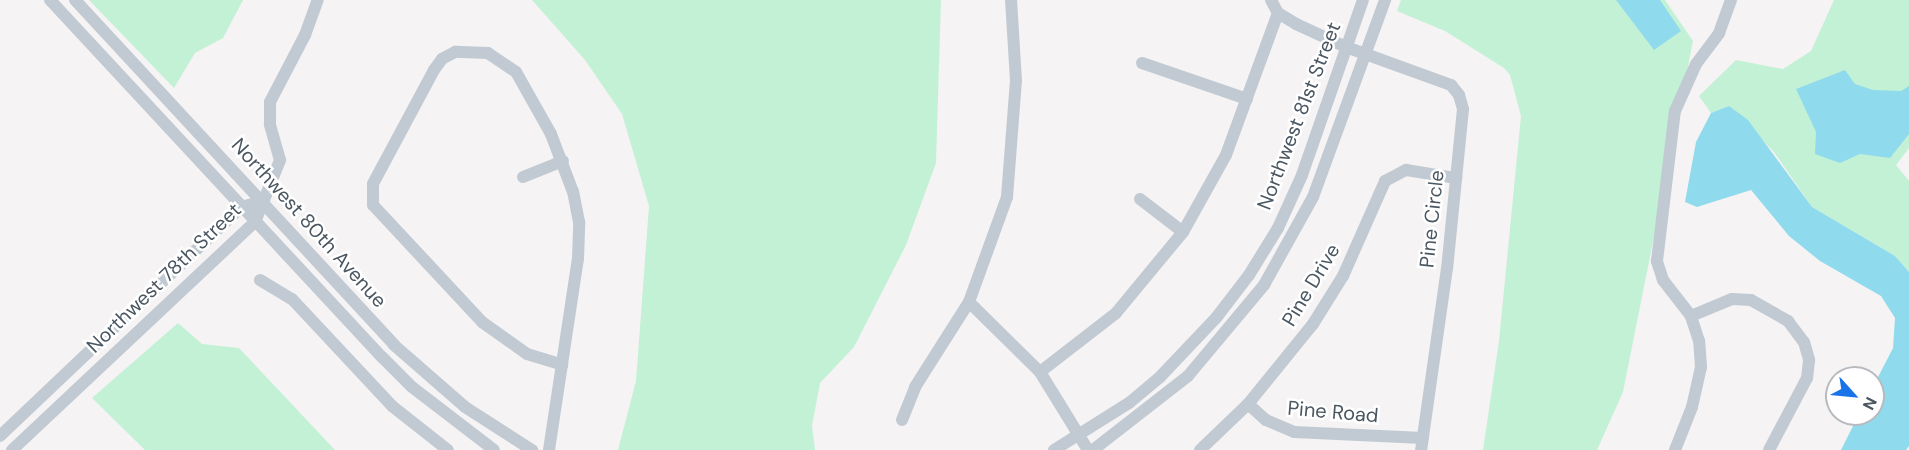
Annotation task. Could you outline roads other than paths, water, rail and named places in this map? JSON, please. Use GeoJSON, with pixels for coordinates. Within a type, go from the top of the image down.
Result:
{"type":"FeatureCollection","features":[{"type":"Feature","properties":{"kind":"street","name":"Northwest 80th Avenue"},"geometry":{"type":"LineString","coordinates":[[51,0],[241,207],[412,387],[494,450]]}},
{"type":"Feature","properties":{"kind":"street","name":"Northwest 80th Avenue"},"geometry":{"type":"LineString","coordinates":[[75,0],[426,375],[465,407],[532,450]]}},
{"type":"Feature","properties":{"kind":"street"},"geometry":{"type":"LineString","coordinates":[[264,201],[280,160],[270,124],[270,102],[305,35],[318,0]]}},
{"type":"Feature","properties":{"kind":"street"},"geometry":{"type":"LineString","coordinates":[[902,420],[915,387],[969,302],[1006,197],[1014,138],[1016,81],[1011,0]]}},
{"type":"Feature","properties":{"kind":"street"},"geometry":{"type":"LineString","coordinates":[[1040,372],[1116,313],[1183,232],[1226,155],[1278,13],[1271,0]]}},
{"type":"Feature","properties":{"kind":"street","name":"Northwest 81st Street"},"geometry":{"type":"LineString","coordinates":[[1081,435],[1129,403],[1160,377],[1216,318],[1249,276],[1278,228],[1302,175],[1363,0]]}},
{"type":"Feature","properties":{"kind":"street","name":"Northwest 81st Street"},"geometry":{"type":"LineString","coordinates":[[1091,450],[1188,376],[1231,329],[1264,285],[1313,197],[1385,0]]}},
{"type":"Feature","properties":{"kind":"street"},"geometry":{"type":"LineString","coordinates":[[1679,449],[1701,367],[1699,340],[1691,316],[1664,280],[1657,261],[1675,111],[1696,64],[1719,33],[1731,0]]}},
{"type":"Feature","properties":{"kind":"street","name":"Pine Circle"},"geometry":{"type":"LineString","coordinates":[[1278,13],[1346,47],[1451,85],[1459,95],[1463,109],[1456,178],[1422,444]]}},
{"type":"Feature","properties":{"kind":"street"},"geometry":{"type":"LineString","coordinates":[[549,450],[562,365],[578,259],[579,222],[562,162],[516,72],[488,53],[455,52],[442,59],[434,70],[371,193],[380,215],[482,322],[527,354],[562,365]]}},
{"type":"Feature","properties":{"kind":"street"},"geometry":{"type":"LineString","coordinates":[[1142,63],[1247,99]]}},
{"type":"Feature","properties":{"kind":"street"},"geometry":{"type":"LineString","coordinates":[[524,177],[562,162]]}},
{"type":"Feature","properties":{"kind":"street","name":"Pine Drive"},"geometry":{"type":"LineString","coordinates":[[1200,450],[1248,404],[1325,305],[1365,230],[1385,181],[1406,170],[1456,178]]}},
{"type":"Feature","properties":{"kind":"street"},"geometry":{"type":"LineString","coordinates":[[1140,199],[1183,232]]}},
{"type":"Feature","properties":{"kind":"street","name":"Northwest 78th Street"},"geometry":{"type":"LineString","coordinates":[[0,436],[241,207],[264,201]]}},
{"type":"Feature","properties":{"kind":"street","name":"Northwest 78th Street"},"geometry":{"type":"LineString","coordinates":[[12,450],[255,222],[264,201]]}},
{"type":"Feature","properties":{"kind":"street"},"geometry":{"type":"LineString","coordinates":[[260,280],[292,299],[392,406],[448,450]]}},
{"type":"Feature","properties":{"kind":"street"},"geometry":{"type":"LineString","coordinates":[[1691,316],[1732,299],[1751,300],[1788,321],[1804,342],[1809,360],[1807,378],[1769,450]]}},
{"type":"Feature","properties":{"kind":"street"},"geometry":{"type":"LineString","coordinates":[[969,302],[1040,372],[1091,450]]}},
{"type":"Feature","properties":{"kind":"street","name":"Pine Road"},"geometry":{"type":"LineString","coordinates":[[1248,404],[1266,420],[1294,432],[1422,444]]}},
{"type":"Feature","properties":{"kind":"street"},"geometry":{"type":"LineString","coordinates":[[1054,450],[1081,435]]}},
{"type":"Feature","properties":{"kind":"water"},"geometry":{"type":"Polygon","coordinates":[[[1616,0],[1660,0],[1681,31],[1654,50],[1616,0]]]}},
{"type":"Feature","properties":{"kind":"water"},"geometry":{"type":"Polygon","coordinates":[[[1845,70],[1855,84],[1873,90],[1901,91],[1909,86],[1909,134],[1890,158],[1860,154],[1840,163],[1815,154],[1816,132],[1796,89],[1845,70]]]}},
{"type":"Feature","properties":{"kind":"water"},"geometry":{"type":"Polygon","coordinates":[[[1729,106],[1748,120],[1812,207],[1895,256],[1909,272],[1909,446],[1906,450],[1841,450],[1853,426],[1885,426],[1884,366],[1893,348],[1895,318],[1881,296],[1820,261],[1789,236],[1751,190],[1697,207],[1685,202],[1696,142],[1711,113],[1729,106]]]}}]}
